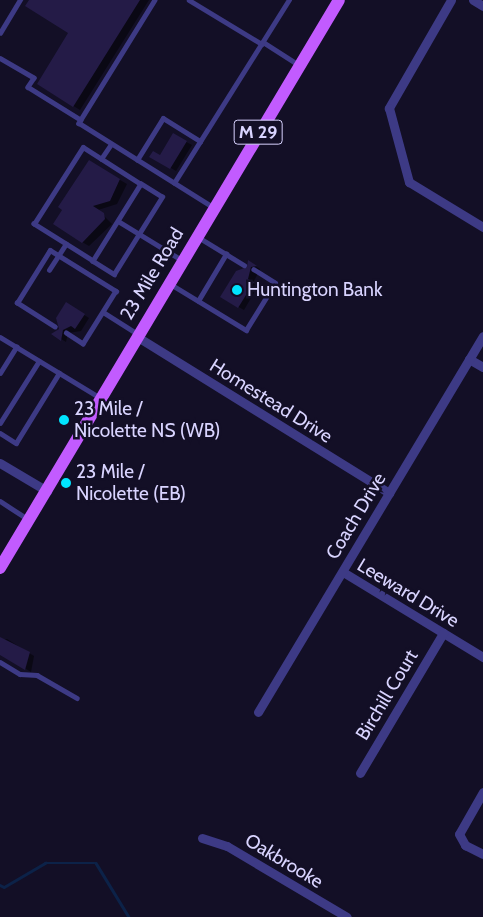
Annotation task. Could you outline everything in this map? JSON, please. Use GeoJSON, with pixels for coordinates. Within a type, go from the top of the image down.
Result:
{"type":"FeatureCollection","features":[{"type":"Feature","properties":{"kind":"main road","name":"23 Mile Road"},"geometry":{"type":"LineString","coordinates":[[0,568],[213,207],[339,0]]}},
{"type":"Feature","properties":{"kind":"street"},"geometry":{"type":"LineString","coordinates":[[452,0],[391,100],[400,158],[409,182],[483,227]]}},
{"type":"Feature","properties":{"kind":"street"},"geometry":{"type":"LineString","coordinates":[[473,0],[483,6]]}},
{"type":"Feature","properties":{"kind":"street","name":"Homestead Drive"},"geometry":{"type":"LineString","coordinates":[[137,335],[389,493]]}},
{"type":"Feature","properties":{"kind":"street","name":"Coach Drive"},"geometry":{"type":"LineString","coordinates":[[258,712],[483,336]]}},
{"type":"Feature","properties":{"kind":"street"},"geometry":{"type":"LineString","coordinates":[[469,359],[483,367]]}},
{"type":"Feature","properties":{"kind":"street"},"geometry":{"type":"LineString","coordinates":[[0,463],[46,491]]}},
{"type":"Feature","properties":{"kind":"street","name":"Leeward Drive"},"geometry":{"type":"LineString","coordinates":[[343,572],[483,657]]}},
{"type":"Feature","properties":{"kind":"street","name":"Birchill Court"},"geometry":{"type":"LineString","coordinates":[[360,773],[443,633]]}},
{"type":"Feature","properties":{"kind":"street"},"geometry":{"type":"LineString","coordinates":[[483,792],[460,830],[461,839],[483,854]]}},
{"type":"Feature","properties":{"kind":"street","name":"Oakbrooke"},"geometry":{"type":"LineString","coordinates":[[202,838],[227,846],[347,917]]}},
{"type":"Feature","properties":{"kind":"lane"},"geometry":{"type":"LineString","coordinates":[[0,33],[20,0]]}},
{"type":"Feature","properties":{"kind":"lane"},"geometry":{"type":"LineString","coordinates":[[155,0],[79,123],[213,207]]}},
{"type":"Feature","properties":{"kind":"lane"},"geometry":{"type":"LineString","coordinates":[[190,0],[299,65]]}},
{"type":"Feature","properties":{"kind":"lane"},"geometry":{"type":"LineString","coordinates":[[174,183],[289,0]]}},
{"type":"Feature","properties":{"kind":"lane"},"geometry":{"type":"LineString","coordinates":[[0,58],[34,78],[28,87],[81,120]]}},
{"type":"Feature","properties":{"kind":"lane"},"geometry":{"type":"LineString","coordinates":[[138,160],[163,118],[200,142]]}},
{"type":"Feature","properties":{"kind":"lane"},"geometry":{"type":"LineString","coordinates":[[101,159],[111,144]]}},
{"type":"Feature","properties":{"kind":"lane"},"geometry":{"type":"LineString","coordinates":[[83,148],[101,159],[162,197],[114,274],[34,224],[83,148]]}},
{"type":"Feature","properties":{"kind":"lane"},"geometry":{"type":"LineString","coordinates":[[93,261],[142,184]]}},
{"type":"Feature","properties":{"kind":"lane"},"geometry":{"type":"LineString","coordinates":[[118,221],[182,260]]}},
{"type":"Feature","properties":{"kind":"lane"},"geometry":{"type":"LineString","coordinates":[[196,236],[244,265]]}},
{"type":"Feature","properties":{"kind":"lane"},"geometry":{"type":"LineString","coordinates":[[49,270],[66,244]]}},
{"type":"Feature","properties":{"kind":"lane"},"geometry":{"type":"LineString","coordinates":[[55,327],[17,303],[50,250],[116,291],[83,344],[66,333]]}},
{"type":"Feature","properties":{"kind":"lane"},"geometry":{"type":"LineString","coordinates":[[198,301],[226,254]]}},
{"type":"Feature","properties":{"kind":"lane"},"geometry":{"type":"LineString","coordinates":[[168,283],[246,330],[275,283],[254,270]]}},
{"type":"Feature","properties":{"kind":"lane"},"geometry":{"type":"LineString","coordinates":[[103,312],[137,335]]}},
{"type":"Feature","properties":{"kind":"lane"},"geometry":{"type":"LineString","coordinates":[[0,337],[100,398]]}},
{"type":"Feature","properties":{"kind":"lane"},"geometry":{"type":"LineString","coordinates":[[0,374],[16,347]]}},
{"type":"Feature","properties":{"kind":"lane"},"geometry":{"type":"LineString","coordinates":[[0,423],[39,361]]}},
{"type":"Feature","properties":{"kind":"lane"},"geometry":{"type":"LineString","coordinates":[[0,433],[16,443],[59,373]]}},
{"type":"Feature","properties":{"kind":"lane"},"geometry":{"type":"LineString","coordinates":[[0,502],[29,519]]}},
{"type":"Feature","properties":{"kind":"lane"},"geometry":{"type":"LineString","coordinates":[[0,662],[20,674],[37,675],[77,698]]}},
{"type":"Feature","properties":{"kind":"building"},"geometry":{"type":"Polygon","coordinates":[[[29,0],[140,0],[73,107],[37,84],[68,33],[25,6],[29,0]]]}},
{"type":"Feature","properties":{"kind":"building"},"geometry":{"type":"Polygon","coordinates":[[[173,133],[187,141],[170,169],[149,157],[153,151],[160,155],[173,133]]]}},
{"type":"Feature","properties":{"kind":"building"},"geometry":{"type":"Polygon","coordinates":[[[89,160],[120,179],[110,201],[93,206],[104,213],[105,219],[82,243],[53,224],[62,210],[58,207],[89,160]]]}},
{"type":"Feature","properties":{"kind":"building","name":"Huntington Bank"},"geometry":{"type":"Polygon","coordinates":[[[248,260],[257,266],[251,267],[248,279],[254,282],[238,308],[220,297],[236,271],[247,267],[248,260]]]}},
{"type":"Feature","properties":{"kind":"building"},"geometry":{"type":"Polygon","coordinates":[[[66,302],[85,314],[75,329],[71,326],[63,330],[61,341],[51,334],[59,329],[56,318],[66,302]]]}},
{"type":"Feature","properties":{"kind":"building"},"geometry":{"type":"Polygon","coordinates":[[[0,637],[30,652],[25,670],[0,655],[0,637]]]}},
{"type":"Feature","properties":{"kind":"waterway"},"geometry":{"type":"LineString","coordinates":[[0,885],[4,887],[45,863],[96,863],[129,917]]}},
{"type":"Feature","properties":{"kind":"place","name":"Huntington Bank"},"geometry":{"type":"Point","coordinates":[237,290]}},
{"type":"Feature","properties":{"kind":"place","name":"23 Mile / Nicolette NS (WB)"},"geometry":{"type":"Point","coordinates":[64,420]}},
{"type":"Feature","properties":{"kind":"place","name":"23 Mile / Nicolette (EB)"},"geometry":{"type":"Point","coordinates":[66,483]}}]}
